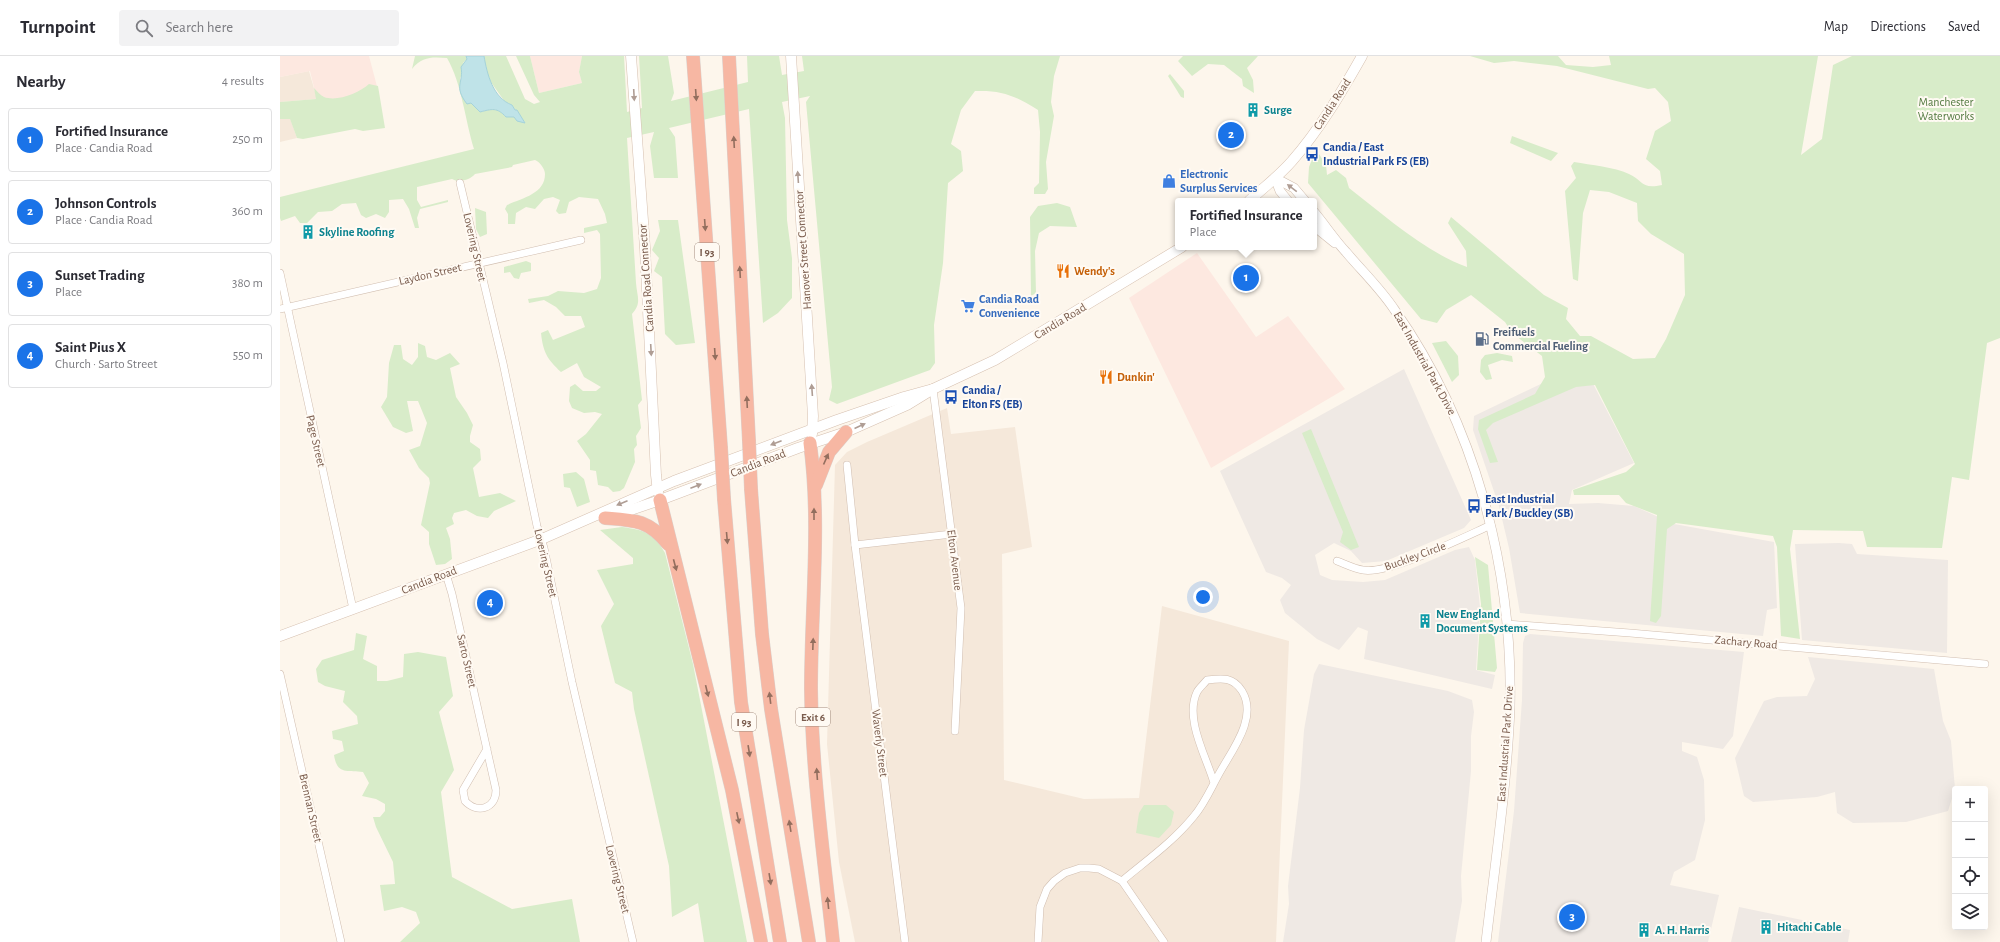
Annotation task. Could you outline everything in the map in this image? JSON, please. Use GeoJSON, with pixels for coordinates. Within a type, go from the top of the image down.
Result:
{"type":"FeatureCollection","features":[{"type":"Feature","properties":{"kind":"highway","name":"I 93"},"geometry":{"type":"LineString","coordinates":[[693,56],[724,499],[741,702],[780,942]]}},
{"type":"Feature","properties":{"kind":"highway","name":"I 93"},"geometry":{"type":"LineString","coordinates":[[729,56],[749,440],[762,634],[771,709],[809,942]]}},
{"type":"Feature","properties":{"kind":"highway"},"geometry":{"type":"LineString","coordinates":[[814,490],[829,452],[846,432]]}},
{"type":"Feature","properties":{"kind":"highway"},"geometry":{"type":"LineString","coordinates":[[810,443],[814,490]]}},
{"type":"Feature","properties":{"kind":"highway","name":"Exit 6"},"geometry":{"type":"LineString","coordinates":[[814,490],[811,689],[819,817],[833,942]]}},
{"type":"Feature","properties":{"kind":"highway"},"geometry":{"type":"LineString","coordinates":[[659,494],[670,546],[732,790],[762,942]]}},
{"type":"Feature","properties":{"kind":"highway"},"geometry":{"type":"LineString","coordinates":[[605,518],[644,523],[656,530],[670,546]]}},
{"type":"Feature","properties":{"kind":"main road","name":"Candia Road Connector"},"geometry":{"type":"LineString","coordinates":[[631,56],[645,256],[659,494]]}},
{"type":"Feature","properties":{"kind":"main road","name":"Hanover Street Connector"},"geometry":{"type":"LineString","coordinates":[[791,56],[813,416],[813,429],[810,443]]}},
{"type":"Feature","properties":{"kind":"main road","name":"Candia Road"},"geometry":{"type":"LineString","coordinates":[[1252,198],[1292,161],[1325,118],[1362,56]]}},
{"type":"Feature","properties":{"kind":"main road","name":"Candia Road"},"geometry":{"type":"LineString","coordinates":[[280,636],[579,524],[603,511],[846,432],[907,405],[933,389],[994,360],[1177,250]]}},
{"type":"Feature","properties":{"kind":"main road","name":"Candia Road"},"geometry":{"type":"LineString","coordinates":[[579,524],[605,518],[813,429],[904,397],[933,389]]}},
{"type":"Feature","properties":{"kind":"street"},"geometry":{"type":"LineString","coordinates":[[1275,178],[1280,191],[1286,198]]}},
{"type":"Feature","properties":{"kind":"street"},"geometry":{"type":"LineString","coordinates":[[1275,178],[1294,188],[1302,198]]}},
{"type":"Feature","properties":{"kind":"street","name":"Lovering Street"},"geometry":{"type":"LineString","coordinates":[[460,183],[503,363],[572,682],[633,942]]}},
{"type":"Feature","properties":{"kind":"street","name":"East Industrial Park Drive"},"geometry":{"type":"LineString","coordinates":[[1317,216],[1344,251],[1368,276],[1395,310],[1444,393],[1467,446],[1491,525],[1502,581],[1507,624],[1510,683],[1509,715],[1486,942]]}},
{"type":"Feature","properties":{"kind":"street","name":"East Industrial Park Drive"},"geometry":{"type":"LineString","coordinates":[[1317,228],[1344,251]]}},
{"type":"Feature","properties":{"kind":"street","name":"Laydon Street"},"geometry":{"type":"LineString","coordinates":[[284,308],[581,240]]}},
{"type":"Feature","properties":{"kind":"street","name":"Page Street"},"geometry":{"type":"LineString","coordinates":[[280,273],[284,308],[353,609]]}},
{"type":"Feature","properties":{"kind":"street","name":"Elton Avenue"},"geometry":{"type":"LineString","coordinates":[[933,389],[961,608],[955,731]]}},
{"type":"Feature","properties":{"kind":"street","name":"Waverly Street"},"geometry":{"type":"LineString","coordinates":[[847,465],[855,544],[904,942]]}},
{"type":"Feature","properties":{"kind":"street","name":"Buckley Circle"},"geometry":{"type":"LineString","coordinates":[[1337,562],[1364,570],[1385,567],[1445,546],[1491,525]]}},
{"type":"Feature","properties":{"kind":"street"},"geometry":{"type":"LineString","coordinates":[[855,544],[952,534]]}},
{"type":"Feature","properties":{"kind":"street","name":"Sarto Street"},"geometry":{"type":"LineString","coordinates":[[446,574],[487,749],[496,795],[490,805],[480,809],[474,808],[465,801],[463,790],[487,749]]}},
{"type":"Feature","properties":{"kind":"street","name":"Zachary Road"},"geometry":{"type":"LineString","coordinates":[[1507,624],[1638,633],[1985,664]]}},
{"type":"Feature","properties":{"kind":"street","name":"Brennan Street"},"geometry":{"type":"LineString","coordinates":[[280,674],[341,942]]}},
{"type":"Feature","properties":{"kind":"street"},"geometry":{"type":"LineString","coordinates":[[1122,881],[1153,857],[1182,830],[1196,814],[1214,784],[1238,741],[1248,712],[1246,697],[1237,683],[1223,678],[1207,680],[1197,692],[1194,706],[1194,720],[1214,784]]}},
{"type":"Feature","properties":{"kind":"street"},"geometry":{"type":"LineString","coordinates":[[1038,942],[1039,917],[1042,898],[1054,881],[1065,874],[1080,868],[1100,869],[1122,881],[1164,942]]}},
{"type":"Feature","properties":{"kind":"shaded area"},"geometry":{"type":"Polygon","coordinates":[[[280,56],[369,56],[379,94],[319,108],[310,71],[280,77],[280,56]]]}},
{"type":"Feature","properties":{"kind":"shaded area"},"geometry":{"type":"Polygon","coordinates":[[[530,56],[582,56],[579,72],[582,83],[539,93],[530,56]]]}},
{"type":"Feature","properties":{"kind":"shaded area"},"geometry":{"type":"Polygon","coordinates":[[[309,71],[317,99],[280,102],[280,77],[309,71]]]}},
{"type":"Feature","properties":{"kind":"shaded area"},"geometry":{"type":"Polygon","coordinates":[[[290,118],[297,138],[280,142],[280,119],[290,118]]]}},
{"type":"Feature","properties":{"kind":"shaded area"},"geometry":{"type":"Polygon","coordinates":[[[1197,253],[1256,337],[1288,316],[1345,389],[1211,468],[1129,298],[1197,253]]]}},
{"type":"Feature","properties":{"kind":"shaded area"},"geometry":{"type":"Polygon","coordinates":[[[1404,369],[1471,520],[1464,528],[1386,561],[1362,563],[1351,551],[1334,543],[1315,555],[1320,575],[1332,580],[1363,582],[1385,580],[1455,550],[1469,547],[1475,560],[1480,607],[1476,670],[1495,675],[1492,689],[1364,659],[1368,631],[1358,627],[1339,650],[1317,639],[1285,613],[1280,600],[1291,585],[1282,578],[1266,572],[1220,471],[1404,369]]]}},
{"type":"Feature","properties":{"kind":"shaded area"},"geometry":{"type":"Polygon","coordinates":[[[1587,372],[1634,463],[1572,490],[1569,504],[1598,503],[1634,506],[1674,524],[1774,542],[1777,608],[1767,610],[1763,636],[1520,613],[1509,548],[1499,506],[1473,430],[1474,416],[1547,381],[1587,372]]]}},
{"type":"Feature","properties":{"kind":"shaded area"},"geometry":{"type":"Polygon","coordinates":[[[947,408],[951,434],[1015,427],[1032,547],[1002,554],[1004,780],[1084,799],[1139,798],[1162,606],[1289,641],[1276,942],[855,942],[839,862],[827,744],[835,465],[847,452],[947,408]]]}},
{"type":"Feature","properties":{"kind":"shaded area"},"geometry":{"type":"Polygon","coordinates":[[[1795,544],[1852,544],[1857,554],[1948,560],[1947,653],[1802,640],[1795,544]]]}},
{"type":"Feature","properties":{"kind":"shaded area"},"geometry":{"type":"Polygon","coordinates":[[[1530,634],[1744,652],[1733,736],[1723,749],[1682,742],[1682,751],[1697,757],[1704,780],[1705,820],[1695,860],[1674,872],[1670,885],[1719,895],[1708,942],[1498,942],[1514,811],[1522,700],[1523,643],[1525,636],[1530,634]]]}},
{"type":"Feature","properties":{"kind":"shaded area"},"geometry":{"type":"Polygon","coordinates":[[[1808,657],[1934,669],[1943,721],[1951,741],[1955,786],[1952,786],[1952,798],[1948,811],[1906,822],[1853,823],[1837,813],[1835,792],[1817,797],[1753,802],[1744,796],[1735,758],[1764,701],[1777,697],[1807,696],[1815,679],[1808,657]]]}},
{"type":"Feature","properties":{"kind":"shaded area"},"geometry":{"type":"Polygon","coordinates":[[[1319,664],[1448,691],[1472,700],[1474,712],[1471,736],[1471,771],[1461,876],[1462,901],[1455,942],[1283,942],[1289,904],[1288,886],[1300,788],[1304,730],[1314,674],[1319,664]]]}},
{"type":"Feature","properties":{"kind":"shaded area"},"geometry":{"type":"Polygon","coordinates":[[[1739,907],[1850,930],[1848,942],[1731,942],[1739,907]]]}},
{"type":"Feature","properties":{"kind":"green space"},"geometry":{"type":"Polygon","coordinates":[[[415,56],[466,56],[467,59],[463,63],[460,79],[471,103],[481,112],[497,110],[506,117],[514,117],[524,123],[517,110],[515,110],[512,105],[505,102],[488,78],[483,56],[506,56],[525,99],[534,104],[540,102],[534,95],[516,56],[530,56],[539,93],[582,83],[579,72],[582,56],[624,56],[627,112],[642,108],[639,56],[668,56],[674,93],[671,101],[748,82],[747,56],[779,56],[782,75],[804,71],[802,56],[1060,56],[1054,76],[1051,102],[1054,116],[1046,162],[1048,189],[1045,194],[1034,194],[1034,188],[1039,183],[1040,132],[1038,110],[1008,95],[985,91],[975,91],[961,110],[951,144],[961,151],[963,171],[948,183],[943,263],[934,325],[935,363],[930,370],[837,404],[829,400],[832,387],[806,102],[810,96],[782,102],[785,118],[787,220],[792,258],[792,298],[778,313],[763,323],[749,109],[669,128],[675,137],[678,178],[654,178],[650,146],[654,132],[627,138],[638,300],[637,306],[632,314],[642,400],[638,405],[641,428],[636,436],[637,445],[634,449],[635,462],[624,488],[620,491],[613,492],[608,487],[598,485],[596,471],[590,470],[590,460],[577,441],[586,434],[602,414],[595,412],[584,413],[572,408],[569,401],[570,387],[575,384],[583,391],[596,391],[601,387],[584,377],[577,363],[561,372],[546,355],[542,340],[541,333],[548,330],[553,340],[585,327],[581,316],[565,316],[556,307],[544,300],[529,303],[528,299],[548,296],[558,291],[584,293],[597,289],[601,278],[600,234],[597,230],[584,233],[584,228],[607,223],[605,214],[598,199],[579,197],[569,202],[566,213],[559,214],[556,211],[560,200],[553,197],[544,199],[535,209],[526,207],[516,213],[515,224],[508,224],[508,214],[505,209],[507,205],[537,191],[544,181],[544,170],[535,160],[513,165],[512,167],[475,174],[464,180],[458,181],[452,179],[417,187],[417,200],[421,207],[448,200],[448,202],[420,209],[417,218],[419,228],[415,228],[409,209],[403,199],[389,200],[389,212],[385,218],[376,214],[366,218],[361,215],[356,203],[342,204],[332,211],[318,212],[307,223],[300,223],[295,216],[281,221],[280,197],[474,149],[460,91],[447,58],[428,58],[420,62],[412,69],[415,56]]]}},
{"type":"Feature","properties":{"kind":"green space"},"geometry":{"type":"Polygon","coordinates":[[[1183,56],[1258,56],[1247,68],[1253,80],[1254,93],[1243,86],[1242,79],[1224,65],[1208,64],[1192,76],[1178,61],[1183,56]]]}},
{"type":"Feature","properties":{"kind":"green space","name":"Manchester Waterworks"},"geometry":{"type":"Polygon","coordinates":[[[1470,56],[1558,56],[1566,65],[1593,67],[1611,65],[1609,56],[1818,56],[1801,155],[1822,139],[1833,65],[1852,56],[2000,56],[2000,338],[1987,343],[1969,480],[1952,477],[1942,548],[1867,547],[1863,531],[1793,530],[1790,549],[1800,639],[1781,636],[1777,547],[1773,536],[1676,523],[1667,529],[1661,616],[1656,623],[1650,621],[1657,515],[1626,503],[1619,495],[1574,495],[1573,490],[1626,472],[1635,464],[1595,385],[1576,387],[1493,423],[1486,430],[1498,462],[1490,463],[1478,429],[1479,420],[1535,394],[1545,377],[1542,356],[1512,333],[1505,322],[1471,295],[1446,310],[1437,323],[1421,319],[1308,183],[1309,167],[1313,157],[1319,154],[1326,165],[1327,175],[1336,170],[1346,178],[1349,188],[1420,243],[1467,267],[1466,251],[1448,223],[1451,217],[1544,295],[1568,308],[1566,319],[1580,336],[1591,336],[1633,359],[1655,358],[1666,339],[1685,295],[1684,254],[1651,234],[1638,221],[1637,203],[1609,192],[1590,190],[1583,213],[1578,281],[1573,279],[1565,191],[1576,178],[1571,166],[1574,162],[1609,168],[1634,176],[1646,185],[1662,185],[1660,171],[1646,159],[1655,131],[1671,121],[1668,102],[1655,88],[1648,89],[1557,66],[1514,61],[1494,63],[1470,56]]]}},
{"type":"Feature","properties":{"kind":"green space"},"geometry":{"type":"Polygon","coordinates":[[[1170,74],[1184,91],[1184,98],[1181,97],[1168,76],[1170,74]]]}},
{"type":"Feature","properties":{"kind":"green space"},"geometry":{"type":"Polygon","coordinates":[[[369,84],[378,86],[385,128],[363,131],[355,129],[303,139],[297,138],[290,119],[280,119],[280,102],[316,99],[314,88],[324,97],[335,98],[348,96],[360,91],[369,84]]]}},
{"type":"Feature","properties":{"kind":"green space"},"geometry":{"type":"Polygon","coordinates":[[[1512,136],[1558,153],[1551,161],[1510,143],[1512,136]]]}},
{"type":"Feature","properties":{"kind":"green space"},"geometry":{"type":"Polygon","coordinates":[[[1057,203],[1070,207],[1077,227],[1050,226],[1039,233],[1035,251],[1036,293],[1031,296],[1030,217],[1038,206],[1057,203]]]}},
{"type":"Feature","properties":{"kind":"green space"},"geometry":{"type":"Polygon","coordinates":[[[475,208],[486,212],[487,234],[480,237],[476,229],[475,208]]]}},
{"type":"Feature","properties":{"kind":"green space"},"geometry":{"type":"Polygon","coordinates":[[[658,220],[678,220],[695,343],[676,345],[665,334],[662,277],[654,271],[659,258],[652,250],[660,231],[658,220]]]}},
{"type":"Feature","properties":{"kind":"green space"},"geometry":{"type":"Polygon","coordinates":[[[526,261],[531,263],[531,271],[521,273],[519,279],[514,278],[510,272],[504,273],[504,267],[526,261]]]}},
{"type":"Feature","properties":{"kind":"green space"},"geometry":{"type":"Polygon","coordinates":[[[1446,341],[1458,356],[1459,375],[1452,382],[1432,343],[1446,341]]]}},
{"type":"Feature","properties":{"kind":"green space"},"geometry":{"type":"Polygon","coordinates":[[[418,343],[425,346],[427,357],[436,360],[450,353],[460,364],[450,368],[456,397],[473,425],[470,442],[480,449],[481,460],[473,468],[479,497],[500,493],[516,501],[494,511],[488,518],[477,516],[466,510],[454,513],[452,518],[454,524],[446,528],[450,539],[452,559],[445,564],[436,565],[429,544],[429,532],[421,525],[430,483],[429,478],[419,468],[409,450],[420,446],[427,423],[418,401],[407,401],[413,431],[406,433],[393,427],[381,407],[387,397],[389,363],[394,345],[401,345],[403,359],[412,365],[418,357],[418,343]]]}},
{"type":"Feature","properties":{"kind":"green space"},"geometry":{"type":"Polygon","coordinates":[[[1497,353],[1512,356],[1513,362],[1502,360],[1488,365],[1492,379],[1486,380],[1480,372],[1481,360],[1485,355],[1497,353]]]}},
{"type":"Feature","properties":{"kind":"green space"},"geometry":{"type":"Polygon","coordinates":[[[1311,429],[1359,547],[1351,550],[1340,542],[1343,532],[1302,433],[1311,429]]]}},
{"type":"Feature","properties":{"kind":"green space"},"geometry":{"type":"Polygon","coordinates":[[[576,472],[584,479],[590,502],[577,507],[570,488],[564,487],[563,474],[576,472]]]}},
{"type":"Feature","properties":{"kind":"green space"},"geometry":{"type":"Polygon","coordinates":[[[622,527],[642,531],[648,534],[657,541],[665,553],[693,664],[747,942],[704,942],[698,903],[672,917],[669,866],[634,709],[632,692],[615,683],[601,626],[614,604],[597,570],[633,564],[633,558],[600,530],[622,527]]]}},
{"type":"Feature","properties":{"kind":"green space"},"geometry":{"type":"Polygon","coordinates":[[[1475,557],[1488,565],[1497,668],[1495,672],[1477,670],[1481,604],[1475,557]]]}},
{"type":"Feature","properties":{"kind":"green space"},"geometry":{"type":"Polygon","coordinates":[[[356,633],[367,636],[363,659],[377,666],[377,681],[387,681],[403,677],[404,654],[418,652],[446,657],[453,696],[439,712],[454,770],[441,792],[452,877],[512,909],[572,899],[580,942],[400,942],[420,923],[416,912],[402,907],[384,911],[380,885],[395,884],[393,862],[376,827],[373,817],[380,817],[385,811],[385,804],[376,799],[362,796],[369,783],[363,772],[340,769],[335,761],[334,755],[344,751],[342,741],[333,739],[332,731],[358,724],[357,716],[343,702],[345,691],[325,686],[318,682],[316,669],[322,660],[354,650],[356,633]]]}},
{"type":"Feature","properties":{"kind":"green space"},"geometry":{"type":"Polygon","coordinates":[[[1144,805],[1166,805],[1174,812],[1171,825],[1159,838],[1136,833],[1139,813],[1144,805]]]}},
{"type":"Feature","properties":{"kind":"water"},"geometry":{"type":"Polygon","coordinates":[[[466,56],[484,56],[492,85],[505,102],[512,105],[515,110],[517,110],[525,123],[517,121],[514,117],[506,117],[497,110],[480,112],[471,103],[467,104],[460,89],[462,72],[461,67],[467,59],[466,56]]]}},
{"type":"Feature","properties":{"kind":"place","name":"Surge"},"geometry":{"type":"Point","coordinates":[1253,110]}},
{"type":"Feature","properties":{"kind":"place","name":"Johnson Controls"},"geometry":{"type":"Point","coordinates":[1231,135]}},
{"type":"Feature","properties":{"kind":"place","name":"Candia / East Industrial Park FS (EB)"},"geometry":{"type":"Point","coordinates":[1312,154]}},
{"type":"Feature","properties":{"kind":"place","name":"Electronic Surplus Services"},"geometry":{"type":"Point","coordinates":[1169,181]}},
{"type":"Feature","properties":{"kind":"place","name":"Skyline Roofing"},"geometry":{"type":"Point","coordinates":[308,232]}},
{"type":"Feature","properties":{"kind":"place","name":"Wendy's"},"geometry":{"type":"Point","coordinates":[1063,271]}},
{"type":"Feature","properties":{"kind":"place","name":"Fortified Insurance"},"geometry":{"type":"Point","coordinates":[1246,278]}},
{"type":"Feature","properties":{"kind":"place","name":"Candia Road Convenience"},"geometry":{"type":"Point","coordinates":[968,306]}},
{"type":"Feature","properties":{"kind":"place","name":"Freifuels Commercial Fueling"},"geometry":{"type":"Point","coordinates":[1482,339]}},
{"type":"Feature","properties":{"kind":"place","name":"Dunkin'"},"geometry":{"type":"Point","coordinates":[1106,377]}},
{"type":"Feature","properties":{"kind":"place","name":"Candia / Elton FS (EB)"},"geometry":{"type":"Point","coordinates":[951,397]}},
{"type":"Feature","properties":{"kind":"place","name":"East Industrial Park / Buckley (SB)"},"geometry":{"type":"Point","coordinates":[1474,506]}},
{"type":"Feature","properties":{"kind":"place","name":"Saint Pius X"},"geometry":{"type":"Point","coordinates":[490,603]}},
{"type":"Feature","properties":{"kind":"place","name":"New England Document Systems"},"geometry":{"type":"Point","coordinates":[1425,621]}},
{"type":"Feature","properties":{"kind":"place","name":"Sunset Trading"},"geometry":{"type":"Point","coordinates":[1572,917]}},
{"type":"Feature","properties":{"kind":"place","name":"Hitachi Cable"},"geometry":{"type":"Point","coordinates":[1766,927]}},
{"type":"Feature","properties":{"kind":"place","name":"A. H. Harris"},"geometry":{"type":"Point","coordinates":[1644,930]}}]}
